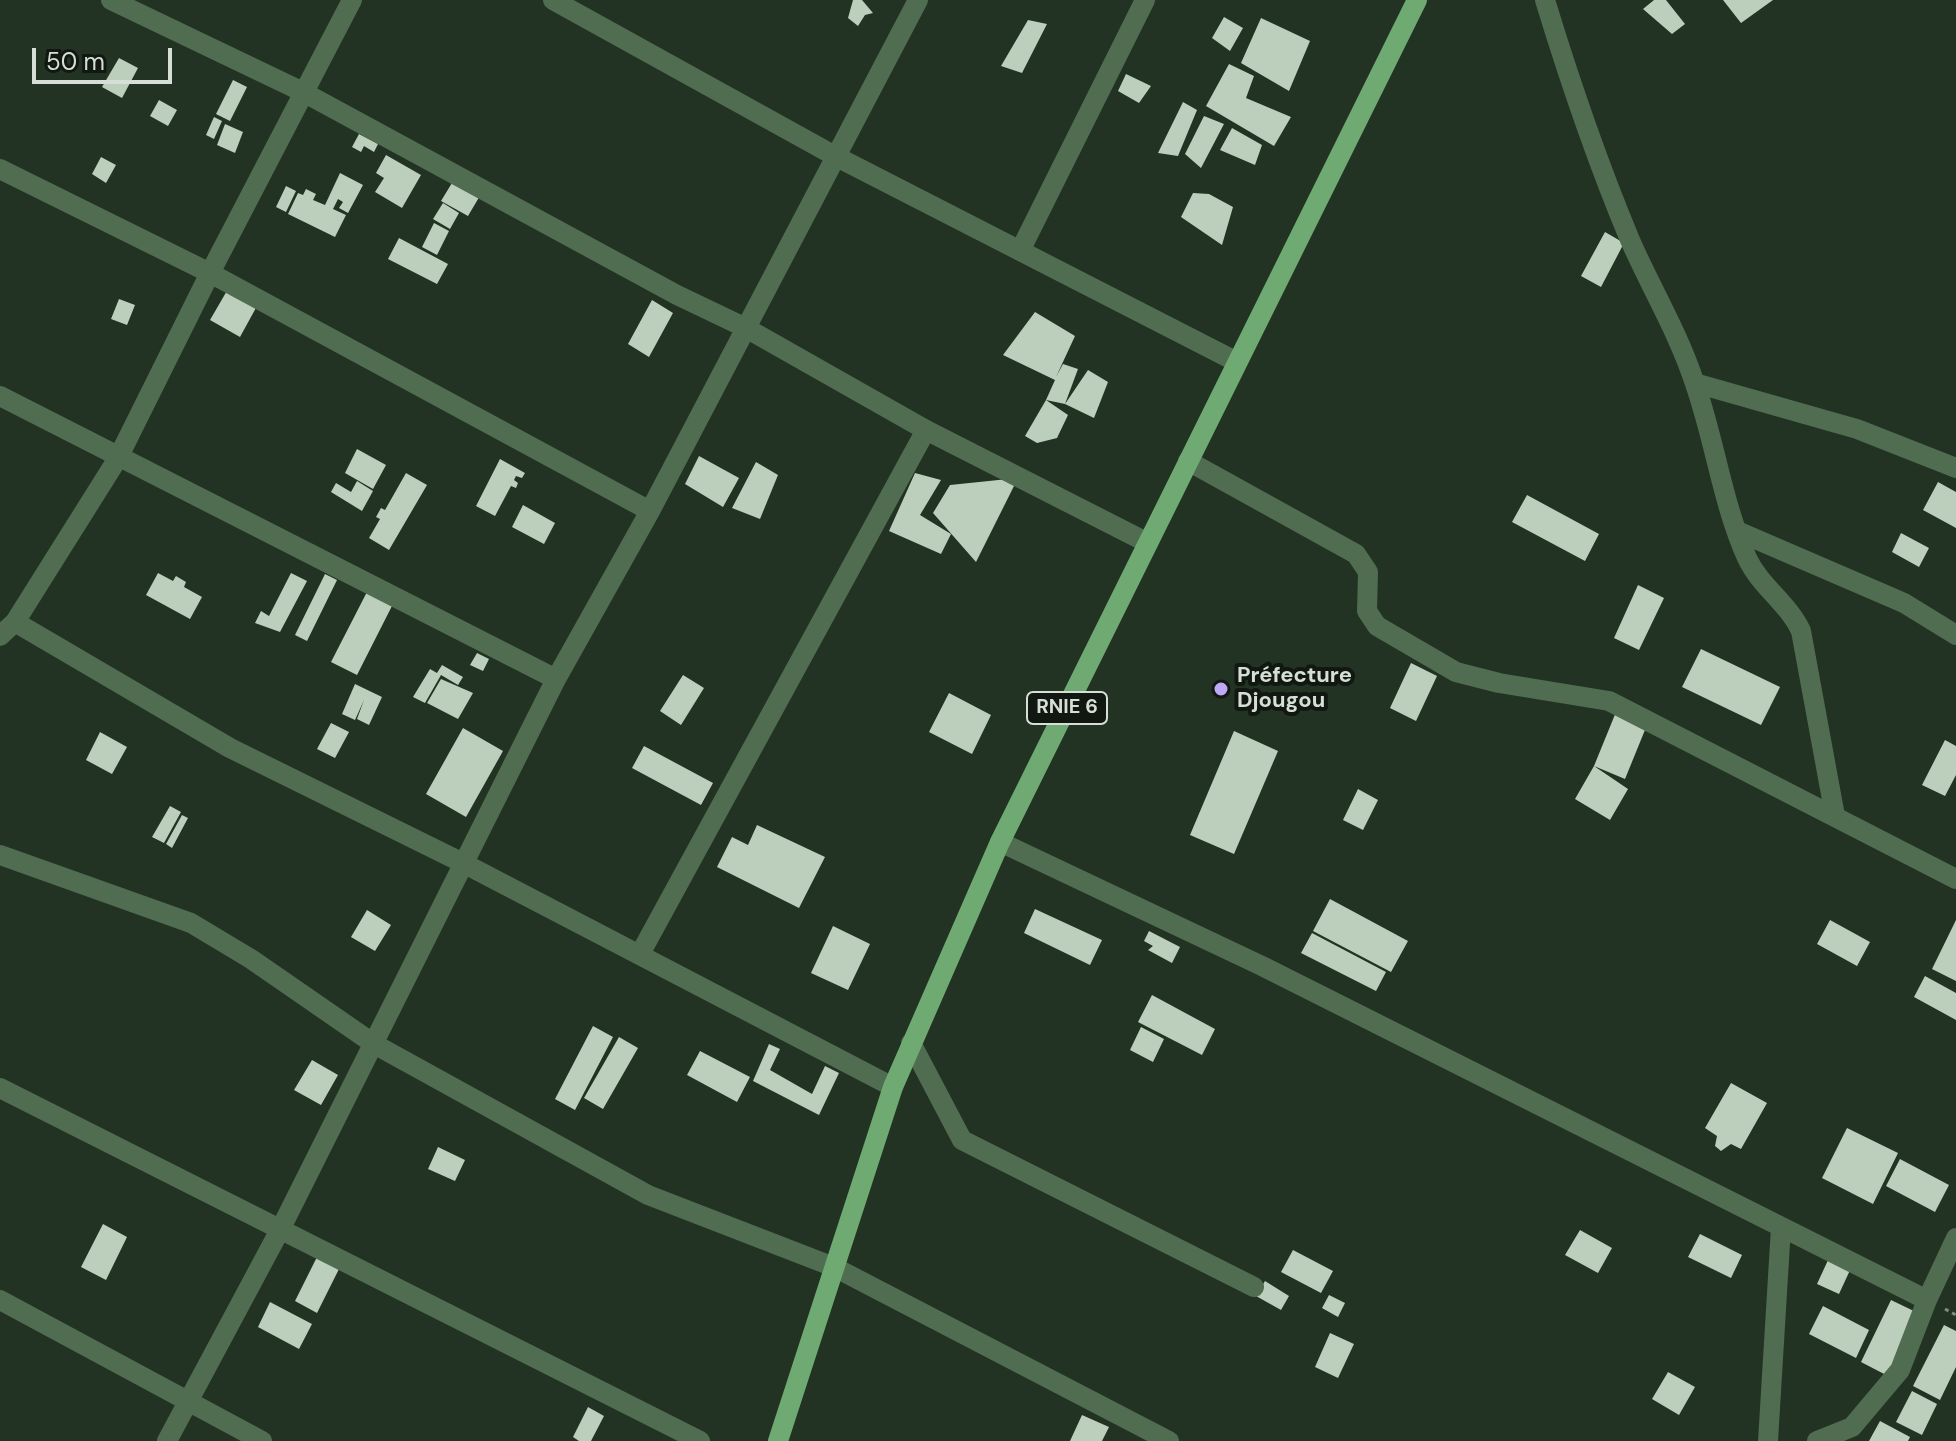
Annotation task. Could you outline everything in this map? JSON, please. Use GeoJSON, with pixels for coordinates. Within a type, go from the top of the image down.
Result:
{"type":"FeatureCollection","features":[{"type":"Feature","properties":{"kind":"main road","name":"RNIE 6"},"geometry":{"type":"LineString","coordinates":[[778,1441],[893,1087],[1000,842],[1417,0]]}},
{"type":"Feature","properties":{"kind":"street"},"geometry":{"type":"LineString","coordinates":[[111,0],[303,92],[677,295],[746,328],[926,430],[1148,543]]}},
{"type":"Feature","properties":{"kind":"street"},"geometry":{"type":"LineString","coordinates":[[352,0],[118,458],[7,629],[230,748],[463,863],[893,1087]]}},
{"type":"Feature","properties":{"kind":"street"},"geometry":{"type":"LineString","coordinates":[[553,0],[835,156],[1237,362]]}},
{"type":"Feature","properties":{"kind":"street"},"geometry":{"type":"LineString","coordinates":[[167,1441],[281,1228],[556,679],[650,511],[918,0]]}},
{"type":"Feature","properties":{"kind":"street"},"geometry":{"type":"LineString","coordinates":[[1020,251],[1145,0]]}},
{"type":"Feature","properties":{"kind":"street"},"geometry":{"type":"LineString","coordinates":[[1545,0],[1579,114],[1631,241],[1695,383],[1715,465],[1737,531],[1749,560],[1767,588],[1795,618],[1801,631],[1835,816]]}},
{"type":"Feature","properties":{"kind":"street"},"geometry":{"type":"LineString","coordinates":[[0,169],[210,273],[650,511]]}},
{"type":"Feature","properties":{"kind":"street"},"geometry":{"type":"LineString","coordinates":[[1695,383],[1857,429],[1956,468]]}},
{"type":"Feature","properties":{"kind":"street"},"geometry":{"type":"LineString","coordinates":[[0,396],[556,679]]}},
{"type":"Feature","properties":{"kind":"street"},"geometry":{"type":"LineString","coordinates":[[640,954],[926,430]]}},
{"type":"Feature","properties":{"kind":"street"},"geometry":{"type":"LineString","coordinates":[[1188,461],[1356,554],[1368,572],[1367,611],[1377,626],[1456,672],[1499,683],[1609,701],[1956,879]]}},
{"type":"Feature","properties":{"kind":"street"},"geometry":{"type":"LineString","coordinates":[[1737,531],[1904,603],[1956,635]]}},
{"type":"Feature","properties":{"kind":"street"},"geometry":{"type":"LineString","coordinates":[[1000,842],[1194,932],[1927,1300]]}},
{"type":"Feature","properties":{"kind":"street"},"geometry":{"type":"LineString","coordinates":[[0,855],[191,923],[251,959],[374,1044],[648,1195],[834,1267],[1169,1441]]}},
{"type":"Feature","properties":{"kind":"street"},"geometry":{"type":"LineString","coordinates":[[911,1043],[962,1140],[1254,1287]]}},
{"type":"Feature","properties":{"kind":"street"},"geometry":{"type":"LineString","coordinates":[[0,1088],[700,1441]]}},
{"type":"Feature","properties":{"kind":"street"},"geometry":{"type":"LineString","coordinates":[[1768,1441],[1781,1227]]}},
{"type":"Feature","properties":{"kind":"street"},"geometry":{"type":"LineString","coordinates":[[1817,1441],[1852,1427],[1900,1370],[1927,1300],[1956,1238]]}},
{"type":"Feature","properties":{"kind":"street"},"geometry":{"type":"LineString","coordinates":[[0,1300],[262,1441]]}},
{"type":"Feature","properties":{"kind":"building"},"geometry":{"type":"Polygon","coordinates":[[[853,0],[862,0],[873,13],[865,15],[858,26],[848,18],[853,0]]]}},
{"type":"Feature","properties":{"kind":"building"},"geometry":{"type":"Polygon","coordinates":[[[1654,0],[1666,0],[1685,24],[1672,34],[1643,9],[1654,0]]]}},
{"type":"Feature","properties":{"kind":"building"},"geometry":{"type":"Polygon","coordinates":[[[1723,0],[1773,0],[1741,23],[1723,0]]]}},
{"type":"Feature","properties":{"kind":"building"},"geometry":{"type":"Polygon","coordinates":[[[1224,17],[1243,28],[1230,51],[1212,38],[1224,17]]]}},
{"type":"Feature","properties":{"kind":"building"},"geometry":{"type":"Polygon","coordinates":[[[1261,18],[1310,41],[1289,91],[1241,63],[1261,18]]]}},
{"type":"Feature","properties":{"kind":"building"},"geometry":{"type":"Polygon","coordinates":[[[1028,20],[1047,24],[1022,73],[1001,66],[1028,20]]]}},
{"type":"Feature","properties":{"kind":"building"},"geometry":{"type":"Polygon","coordinates":[[[119,58],[138,68],[122,98],[102,87],[119,58]]]}},
{"type":"Feature","properties":{"kind":"building"},"geometry":{"type":"Polygon","coordinates":[[[1229,64],[1254,76],[1246,98],[1291,117],[1274,146],[1206,106],[1229,64]]]}},
{"type":"Feature","properties":{"kind":"building"},"geometry":{"type":"Polygon","coordinates":[[[1126,74],[1151,86],[1139,103],[1118,91],[1126,74]]]}},
{"type":"Feature","properties":{"kind":"building"},"geometry":{"type":"Polygon","coordinates":[[[233,80],[247,87],[230,121],[216,114],[233,80]]]}},
{"type":"Feature","properties":{"kind":"building"},"geometry":{"type":"Polygon","coordinates":[[[159,100],[177,110],[168,126],[150,116],[159,100]]]}},
{"type":"Feature","properties":{"kind":"building"},"geometry":{"type":"Polygon","coordinates":[[[1183,102],[1197,110],[1178,156],[1158,153],[1183,102]]]}},
{"type":"Feature","properties":{"kind":"building"},"geometry":{"type":"Polygon","coordinates":[[[1204,116],[1224,124],[1201,168],[1185,154],[1204,116]]]}},
{"type":"Feature","properties":{"kind":"building"},"geometry":{"type":"Polygon","coordinates":[[[214,117],[222,121],[214,139],[206,135],[214,117]]]}},
{"type":"Feature","properties":{"kind":"building"},"geometry":{"type":"Polygon","coordinates":[[[225,124],[243,132],[235,153],[217,145],[225,124]]]}},
{"type":"Feature","properties":{"kind":"building"},"geometry":{"type":"Polygon","coordinates":[[[1232,128],[1262,145],[1255,165],[1220,150],[1232,128]]]}},
{"type":"Feature","properties":{"kind":"building"},"geometry":{"type":"Polygon","coordinates":[[[359,134],[378,144],[374,152],[364,146],[361,152],[352,147],[359,134]]]}},
{"type":"Feature","properties":{"kind":"building"},"geometry":{"type":"Polygon","coordinates":[[[386,155],[421,175],[402,208],[375,192],[384,178],[376,173],[386,155]]]}},
{"type":"Feature","properties":{"kind":"building"},"geometry":{"type":"Polygon","coordinates":[[[101,157],[116,165],[106,183],[92,174],[101,157]]]}},
{"type":"Feature","properties":{"kind":"building"},"geometry":{"type":"Polygon","coordinates":[[[340,173],[363,185],[348,213],[339,208],[343,202],[338,199],[333,209],[346,215],[335,237],[288,214],[298,193],[303,195],[306,189],[316,194],[313,200],[325,205],[340,173]]]}},
{"type":"Feature","properties":{"kind":"building"},"geometry":{"type":"Polygon","coordinates":[[[455,178],[481,194],[468,216],[441,201],[455,178]]]}},
{"type":"Feature","properties":{"kind":"building"},"geometry":{"type":"Polygon","coordinates":[[[286,186],[296,191],[286,212],[276,207],[286,186]]]}},
{"type":"Feature","properties":{"kind":"building"},"geometry":{"type":"Polygon","coordinates":[[[1193,193],[1209,194],[1233,207],[1222,245],[1181,217],[1193,193]]]}},
{"type":"Feature","properties":{"kind":"building"},"geometry":{"type":"Polygon","coordinates":[[[443,203],[459,213],[450,229],[433,219],[443,203]]]}},
{"type":"Feature","properties":{"kind":"building"},"geometry":{"type":"Polygon","coordinates":[[[434,223],[449,231],[437,255],[422,247],[434,223]]]}},
{"type":"Feature","properties":{"kind":"building"},"geometry":{"type":"Polygon","coordinates":[[[1605,232],[1624,243],[1601,287],[1581,276],[1605,232]]]}},
{"type":"Feature","properties":{"kind":"building"},"geometry":{"type":"Polygon","coordinates":[[[399,238],[448,264],[437,284],[388,259],[399,238]]]}},
{"type":"Feature","properties":{"kind":"building"},"geometry":{"type":"Polygon","coordinates":[[[228,289],[257,306],[240,337],[210,320],[228,289]]]}},
{"type":"Feature","properties":{"kind":"building"},"geometry":{"type":"Polygon","coordinates":[[[119,299],[135,305],[127,325],[111,319],[119,299]]]}},
{"type":"Feature","properties":{"kind":"building"},"geometry":{"type":"Polygon","coordinates":[[[652,300],[673,313],[649,357],[628,344],[652,300]]]}},
{"type":"Feature","properties":{"kind":"building"},"geometry":{"type":"Polygon","coordinates":[[[1035,312],[1075,336],[1056,377],[1063,364],[1078,369],[1065,404],[1046,400],[1055,380],[1003,355],[1035,312]]]}},
{"type":"Feature","properties":{"kind":"building"},"geometry":{"type":"Polygon","coordinates":[[[1088,370],[1108,382],[1094,418],[1065,404],[1088,370]]]}},
{"type":"Feature","properties":{"kind":"building"},"geometry":{"type":"Polygon","coordinates":[[[1046,400],[1068,415],[1057,438],[1037,443],[1025,436],[1046,400]]]}},
{"type":"Feature","properties":{"kind":"building"},"geometry":{"type":"Polygon","coordinates":[[[357,449],[386,465],[373,489],[345,473],[357,449]]]}},
{"type":"Feature","properties":{"kind":"building"},"geometry":{"type":"Polygon","coordinates":[[[699,456],[739,478],[723,507],[685,484],[699,456]]]}},
{"type":"Feature","properties":{"kind":"building"},"geometry":{"type":"Polygon","coordinates":[[[500,459],[525,473],[522,478],[516,476],[516,488],[511,486],[495,516],[476,506],[500,459]]]}},
{"type":"Feature","properties":{"kind":"building"},"geometry":{"type":"Polygon","coordinates":[[[756,462],[778,475],[760,519],[732,508],[756,462]]]}},
{"type":"Feature","properties":{"kind":"building"},"geometry":{"type":"Polygon","coordinates":[[[406,473],[427,485],[389,550],[369,538],[380,519],[376,517],[381,508],[385,510],[406,473]]]}},
{"type":"Feature","properties":{"kind":"building"},"geometry":{"type":"Polygon","coordinates":[[[915,473],[941,480],[920,515],[951,534],[941,554],[889,531],[915,473]]]}},
{"type":"Feature","properties":{"kind":"building"},"geometry":{"type":"Polygon","coordinates":[[[1018,478],[976,562],[933,513],[950,485],[1018,478]]]}},
{"type":"Feature","properties":{"kind":"building"},"geometry":{"type":"Polygon","coordinates":[[[357,481],[373,491],[362,511],[331,492],[336,483],[351,492],[357,481]]]}},
{"type":"Feature","properties":{"kind":"building"},"geometry":{"type":"Polygon","coordinates":[[[1938,482],[1956,492],[1956,528],[1923,510],[1938,482]]]}},
{"type":"Feature","properties":{"kind":"building"},"geometry":{"type":"Polygon","coordinates":[[[1527,495],[1599,534],[1585,561],[1512,522],[1527,495]]]}},
{"type":"Feature","properties":{"kind":"building"},"geometry":{"type":"Polygon","coordinates":[[[523,505],[555,523],[544,544],[512,527],[523,505]]]}},
{"type":"Feature","properties":{"kind":"building"},"geometry":{"type":"Polygon","coordinates":[[[1901,533],[1929,548],[1919,567],[1892,552],[1901,533]]]}},
{"type":"Feature","properties":{"kind":"building"},"geometry":{"type":"Polygon","coordinates":[[[158,573],[173,581],[176,576],[186,582],[184,587],[202,597],[190,619],[146,595],[158,573]]]}},
{"type":"Feature","properties":{"kind":"building"},"geometry":{"type":"Polygon","coordinates":[[[291,573],[307,581],[280,632],[255,623],[261,611],[269,616],[291,573]]]}},
{"type":"Feature","properties":{"kind":"building"},"geometry":{"type":"Polygon","coordinates":[[[325,574],[337,580],[307,641],[295,635],[325,574]]]}},
{"type":"Feature","properties":{"kind":"building"},"geometry":{"type":"Polygon","coordinates":[[[1638,585],[1664,598],[1639,650],[1614,638],[1638,585]]]}},
{"type":"Feature","properties":{"kind":"building"},"geometry":{"type":"Polygon","coordinates":[[[369,588],[394,602],[357,675],[331,662],[369,588]]]}},
{"type":"Feature","properties":{"kind":"building"},"geometry":{"type":"Polygon","coordinates":[[[1701,649],[1780,687],[1761,725],[1682,687],[1701,649]]]}},
{"type":"Feature","properties":{"kind":"building"},"geometry":{"type":"Polygon","coordinates":[[[477,653],[489,659],[483,671],[470,665],[477,653]]]}},
{"type":"Feature","properties":{"kind":"building"},"geometry":{"type":"Polygon","coordinates":[[[1411,663],[1437,676],[1416,721],[1390,708],[1411,663]]]}},
{"type":"Feature","properties":{"kind":"building"},"geometry":{"type":"Polygon","coordinates":[[[442,665],[463,677],[458,685],[441,675],[425,703],[413,697],[430,669],[437,673],[442,665]]]}},
{"type":"Feature","properties":{"kind":"building"},"geometry":{"type":"Polygon","coordinates":[[[683,675],[704,688],[681,725],[660,711],[683,675]]]}},
{"type":"Feature","properties":{"kind":"building"},"geometry":{"type":"Polygon","coordinates":[[[441,679],[473,693],[458,719],[427,703],[441,679]]]}},
{"type":"Feature","properties":{"kind":"building"},"geometry":{"type":"Polygon","coordinates":[[[355,684],[382,697],[369,725],[357,719],[364,700],[355,720],[342,714],[355,684]]]}},
{"type":"Feature","properties":{"kind":"building"},"geometry":{"type":"Polygon","coordinates":[[[949,693],[991,715],[972,754],[929,732],[949,693]]]}},
{"type":"Feature","properties":{"kind":"building"},"geometry":{"type":"Polygon","coordinates":[[[1616,712],[1647,725],[1625,779],[1594,766],[1616,712]]]}},
{"type":"Feature","properties":{"kind":"building"},"geometry":{"type":"Polygon","coordinates":[[[331,723],[349,732],[335,758],[317,749],[331,723]]]}},
{"type":"Feature","properties":{"kind":"building"},"geometry":{"type":"Polygon","coordinates":[[[463,728],[503,751],[466,817],[426,794],[463,728]]]}},
{"type":"Feature","properties":{"kind":"building"},"geometry":{"type":"Polygon","coordinates":[[[1234,731],[1278,751],[1234,854],[1190,835],[1234,731]]]}},
{"type":"Feature","properties":{"kind":"building"},"geometry":{"type":"Polygon","coordinates":[[[100,732],[127,747],[112,774],[86,760],[100,732]]]}},
{"type":"Feature","properties":{"kind":"building"},"geometry":{"type":"Polygon","coordinates":[[[1945,740],[1956,746],[1956,775],[1945,796],[1922,785],[1945,740]]]}},
{"type":"Feature","properties":{"kind":"building"},"geometry":{"type":"Polygon","coordinates":[[[644,746],[713,783],[701,805],[632,768],[644,746]]]}},
{"type":"Feature","properties":{"kind":"building"},"geometry":{"type":"Polygon","coordinates":[[[1594,766],[1628,789],[1610,820],[1575,799],[1594,766]]]}},
{"type":"Feature","properties":{"kind":"building"},"geometry":{"type":"Polygon","coordinates":[[[1358,789],[1378,800],[1363,830],[1343,820],[1358,789]]]}},
{"type":"Feature","properties":{"kind":"building"},"geometry":{"type":"Polygon","coordinates":[[[170,806],[181,812],[164,843],[152,837],[170,806]]]}},
{"type":"Feature","properties":{"kind":"building"},"geometry":{"type":"Polygon","coordinates":[[[182,815],[188,818],[172,848],[166,844],[182,815]]]}},
{"type":"Feature","properties":{"kind":"building"},"geometry":{"type":"Polygon","coordinates":[[[757,825],[825,857],[799,908],[717,867],[732,837],[748,845],[757,825]]]}},
{"type":"Feature","properties":{"kind":"building"},"geometry":{"type":"Polygon","coordinates":[[[1330,899],[1408,941],[1391,972],[1313,931],[1330,899]]]}},
{"type":"Feature","properties":{"kind":"building"},"geometry":{"type":"Polygon","coordinates":[[[1035,909],[1102,940],[1090,965],[1024,933],[1035,909]]]}},
{"type":"Feature","properties":{"kind":"building"},"geometry":{"type":"Polygon","coordinates":[[[367,910],[391,925],[375,951],[351,937],[367,910]]]}},
{"type":"Feature","properties":{"kind":"building"},"geometry":{"type":"Polygon","coordinates":[[[1830,920],[1870,942],[1857,966],[1817,944],[1830,920]]]}},
{"type":"Feature","properties":{"kind":"building"},"geometry":{"type":"Polygon","coordinates":[[[1956,920],[1956,981],[1932,969],[1956,920]]]}},
{"type":"Feature","properties":{"kind":"building"},"geometry":{"type":"Polygon","coordinates":[[[833,926],[870,944],[848,990],[811,973],[833,926]]]}},
{"type":"Feature","properties":{"kind":"building"},"geometry":{"type":"Polygon","coordinates":[[[1149,931],[1180,947],[1172,963],[1148,950],[1153,946],[1144,941],[1149,931]]]}},
{"type":"Feature","properties":{"kind":"building"},"geometry":{"type":"Polygon","coordinates":[[[1312,933],[1386,972],[1376,991],[1301,953],[1312,933]]]}},
{"type":"Feature","properties":{"kind":"building"},"geometry":{"type":"Polygon","coordinates":[[[1925,976],[1956,993],[1956,1020],[1914,997],[1925,976]]]}},
{"type":"Feature","properties":{"kind":"building"},"geometry":{"type":"Polygon","coordinates":[[[1152,995],[1215,1029],[1202,1055],[1138,1022],[1152,995]]]}},
{"type":"Feature","properties":{"kind":"building"},"geometry":{"type":"Polygon","coordinates":[[[593,1026],[613,1037],[575,1110],[555,1099],[593,1026]]]}},
{"type":"Feature","properties":{"kind":"building"},"geometry":{"type":"Polygon","coordinates":[[[1141,1027],[1164,1039],[1153,1062],[1130,1050],[1141,1027]]]}},
{"type":"Feature","properties":{"kind":"building"},"geometry":{"type":"Polygon","coordinates":[[[619,1037],[638,1048],[603,1109],[584,1098],[619,1037]]]}},
{"type":"Feature","properties":{"kind":"building"},"geometry":{"type":"Polygon","coordinates":[[[769,1044],[780,1049],[770,1070],[812,1094],[825,1066],[839,1073],[819,1115],[753,1081],[769,1044]]]}},
{"type":"Feature","properties":{"kind":"building"},"geometry":{"type":"Polygon","coordinates":[[[700,1051],[750,1077],[737,1102],[687,1075],[700,1051]]]}},
{"type":"Feature","properties":{"kind":"building"},"geometry":{"type":"Polygon","coordinates":[[[312,1060],[338,1075],[321,1105],[294,1090],[312,1060]]]}},
{"type":"Feature","properties":{"kind":"building"},"geometry":{"type":"Polygon","coordinates":[[[1731,1083],[1767,1103],[1741,1149],[1731,1144],[1721,1151],[1715,1146],[1717,1136],[1705,1128],[1731,1083]]]}},
{"type":"Feature","properties":{"kind":"building"},"geometry":{"type":"Polygon","coordinates":[[[1847,1128],[1898,1153],[1873,1204],[1822,1178],[1847,1128]]]}},
{"type":"Feature","properties":{"kind":"building"},"geometry":{"type":"Polygon","coordinates":[[[438,1147],[465,1160],[455,1181],[428,1169],[438,1147]]]}},
{"type":"Feature","properties":{"kind":"building"},"geometry":{"type":"Polygon","coordinates":[[[1900,1159],[1949,1185],[1935,1212],[1886,1186],[1900,1159]]]}},
{"type":"Feature","properties":{"kind":"building"},"geometry":{"type":"Polygon","coordinates":[[[103,1224],[127,1237],[106,1280],[81,1267],[103,1224]]]}},
{"type":"Feature","properties":{"kind":"building"},"geometry":{"type":"Polygon","coordinates":[[[1580,1230],[1612,1248],[1598,1273],[1565,1255],[1580,1230]]]}},
{"type":"Feature","properties":{"kind":"building"},"geometry":{"type":"Polygon","coordinates":[[[1700,1234],[1742,1255],[1731,1278],[1688,1257],[1700,1234]]]}},
{"type":"Feature","properties":{"kind":"building"},"geometry":{"type":"Polygon","coordinates":[[[1293,1250],[1333,1271],[1321,1293],[1281,1272],[1293,1250]]]}},
{"type":"Feature","properties":{"kind":"building"},"geometry":{"type":"Polygon","coordinates":[[[317,1257],[339,1269],[317,1313],[295,1301],[317,1257]]]}},
{"type":"Feature","properties":{"kind":"building"},"geometry":{"type":"Polygon","coordinates":[[[1829,1258],[1851,1268],[1839,1294],[1817,1284],[1829,1258]]]}},
{"type":"Feature","properties":{"kind":"building"},"geometry":{"type":"Polygon","coordinates":[[[1265,1281],[1289,1296],[1281,1310],[1256,1296],[1265,1281]]]}},
{"type":"Feature","properties":{"kind":"building"},"geometry":{"type":"Polygon","coordinates":[[[1329,1295],[1345,1303],[1338,1317],[1322,1308],[1329,1295]]]}},
{"type":"Feature","properties":{"kind":"building"},"geometry":{"type":"Polygon","coordinates":[[[1891,1300],[1918,1313],[1888,1376],[1861,1362],[1891,1300]]]}},
{"type":"Feature","properties":{"kind":"building"},"geometry":{"type":"Polygon","coordinates":[[[270,1302],[312,1324],[299,1349],[258,1327],[270,1302]]]}},
{"type":"Feature","properties":{"kind":"building"},"geometry":{"type":"Polygon","coordinates":[[[1823,1306],[1869,1330],[1856,1358],[1809,1334],[1823,1306]]]}},
{"type":"Feature","properties":{"kind":"building"},"geometry":{"type":"Polygon","coordinates":[[[1944,1325],[1956,1331],[1956,1367],[1940,1400],[1913,1386],[1944,1325]]]}},
{"type":"Feature","properties":{"kind":"building"},"geometry":{"type":"Polygon","coordinates":[[[1330,1333],[1354,1344],[1338,1378],[1315,1367],[1330,1333]]]}},
{"type":"Feature","properties":{"kind":"building"},"geometry":{"type":"Polygon","coordinates":[[[1668,1372],[1695,1387],[1679,1415],[1652,1399],[1668,1372]]]}},
{"type":"Feature","properties":{"kind":"building"},"geometry":{"type":"Polygon","coordinates":[[[1912,1391],[1937,1404],[1922,1435],[1896,1422],[1912,1391]]]}},
{"type":"Feature","properties":{"kind":"building"},"geometry":{"type":"Polygon","coordinates":[[[588,1407],[604,1416],[591,1441],[579,1441],[573,1437],[588,1407]]]}},
{"type":"Feature","properties":{"kind":"building"},"geometry":{"type":"Polygon","coordinates":[[[1082,1415],[1109,1427],[1102,1441],[1070,1441],[1082,1415]]]}},
{"type":"Feature","properties":{"kind":"building"},"geometry":{"type":"Polygon","coordinates":[[[1880,1421],[1910,1437],[1908,1441],[1869,1441],[1880,1421]]]}},
{"type":"Feature","properties":{"kind":"place","name":"Préfecture Djougou"},"geometry":{"type":"Point","coordinates":[1221,689]}}]}
